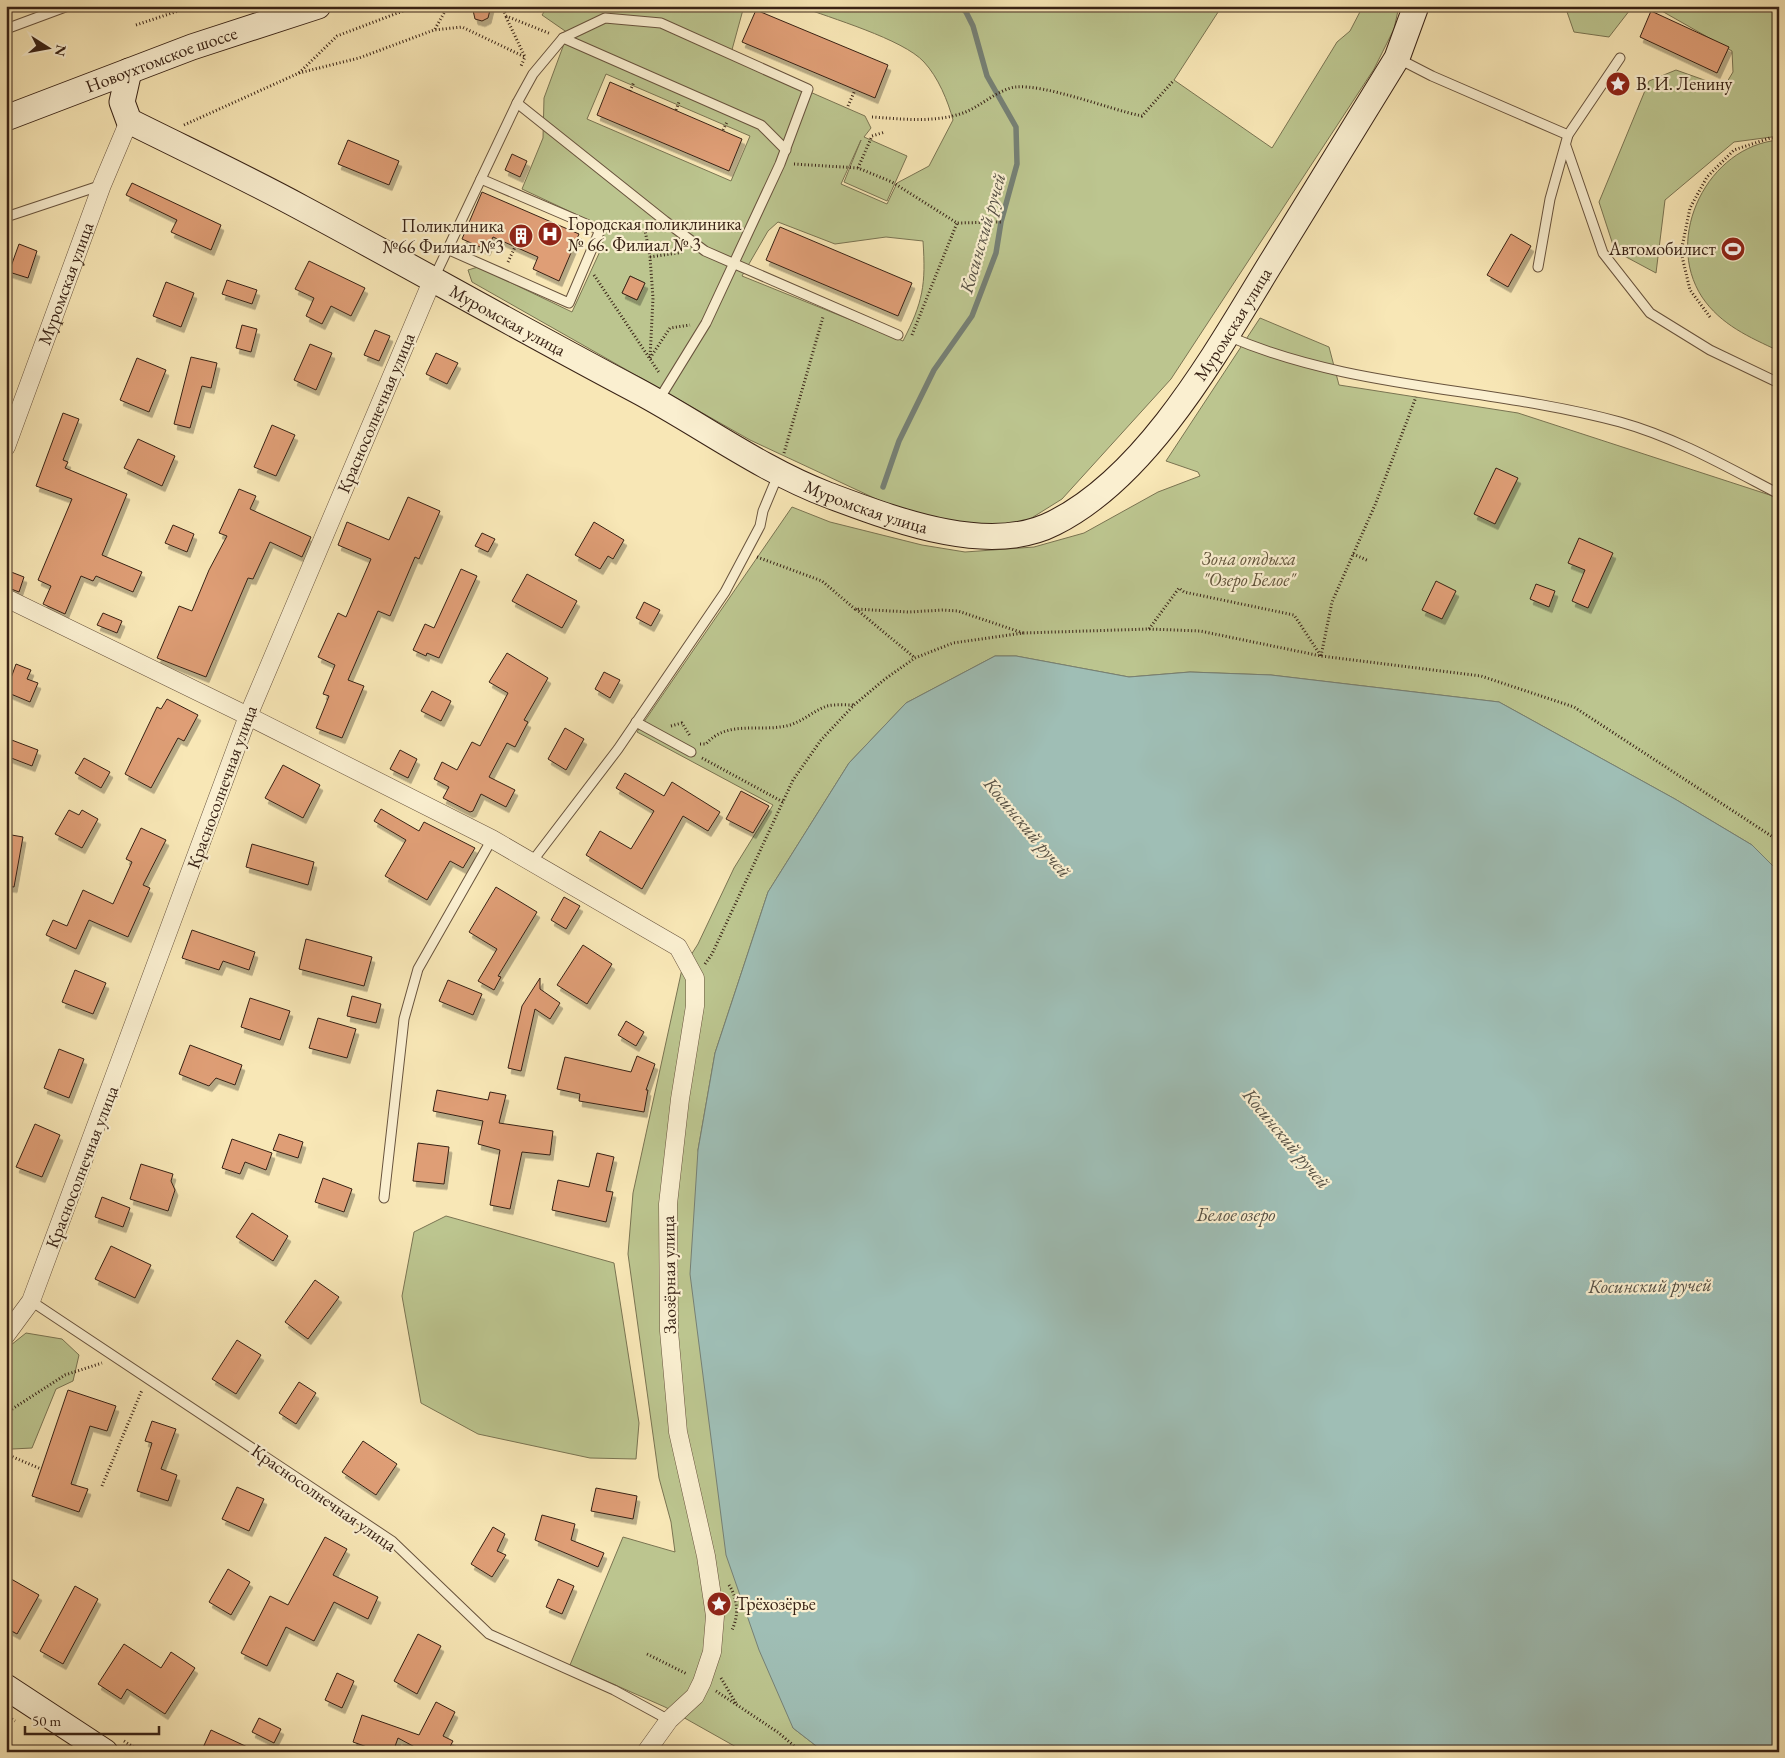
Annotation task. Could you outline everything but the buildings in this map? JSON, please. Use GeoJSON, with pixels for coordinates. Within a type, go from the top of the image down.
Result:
{"type":"FeatureCollection","features":[{"type":"Feature","properties":{"kind":"street","name":"Новоухтомское шоссе"},"geometry":{"type":"LineString","coordinates":[[6,118],[192,47],[318,6]]}},
{"type":"Feature","properties":{"kind":"street","name":"Муромская улица"},"geometry":{"type":"LineString","coordinates":[[6,447],[102,185],[129,120],[300,207],[432,281],[662,393],[779,473],[826,494],[934,530],[983,538],[1028,534],[1061,519],[1091,500],[1125,472],[1186,397],[1226,336],[1397,58],[1416,6]]}},
{"type":"Feature","properties":{"kind":"street"},"geometry":{"type":"LineString","coordinates":[[129,71],[122,102],[129,120]]}},
{"type":"Feature","properties":{"kind":"street","name":"Красносолнечная улица"},"geometry":{"type":"LineString","coordinates":[[6,1335],[31,1301],[248,716],[432,281]]}},
{"type":"Feature","properties":{"kind":"street","name":"Заозёрная улица"},"geometry":{"type":"LineString","coordinates":[[6,598],[248,716],[492,839],[678,947],[695,978],[695,1006],[680,1099],[668,1204],[669,1332],[678,1432],[706,1556],[715,1616],[710,1658],[702,1682],[694,1696],[668,1720],[646,1752]]}},
{"type":"Feature","properties":{"kind":"street"},"geometry":{"type":"LineString","coordinates":[[6,1688],[105,1752]]}},
{"type":"Feature","properties":{"kind":"lane"},"geometry":{"type":"LineString","coordinates":[[6,29],[68,6]]}},
{"type":"Feature","properties":{"kind":"lane"},"geometry":{"type":"LineString","coordinates":[[432,281],[517,103],[534,74],[563,38],[605,18],[661,23],[808,89],[780,164],[706,323],[662,393]]}},
{"type":"Feature","properties":{"kind":"lane"},"geometry":{"type":"LineString","coordinates":[[563,38],[761,125],[786,150]]}},
{"type":"Feature","properties":{"kind":"lane"},"geometry":{"type":"LineString","coordinates":[[1397,58],[1432,76],[1568,135]]}},
{"type":"Feature","properties":{"kind":"lane"},"geometry":{"type":"LineString","coordinates":[[1538,267],[1550,199],[1568,135],[1620,58]]}},
{"type":"Feature","properties":{"kind":"lane"},"geometry":{"type":"LineString","coordinates":[[517,103],[705,251],[898,335]]}},
{"type":"Feature","properties":{"kind":"lane"},"geometry":{"type":"LineString","coordinates":[[1566,146],[1603,253],[1650,313],[1710,350],[1779,384]]}},
{"type":"Feature","properties":{"kind":"lane"},"geometry":{"type":"LineString","coordinates":[[447,249],[569,303],[600,230],[481,178]]}},
{"type":"Feature","properties":{"kind":"lane"},"geometry":{"type":"LineString","coordinates":[[6,217],[102,185]]}},
{"type":"Feature","properties":{"kind":"lane"},"geometry":{"type":"LineString","coordinates":[[1226,336],[1308,364],[1420,387],[1552,408],[1620,422],[1679,442],[1779,494]]}},
{"type":"Feature","properties":{"kind":"lane"},"geometry":{"type":"LineString","coordinates":[[531,863],[636,722],[725,592],[760,526],[763,511],[779,473]]}},
{"type":"Feature","properties":{"kind":"lane"},"geometry":{"type":"LineString","coordinates":[[636,722],[691,752]]}},
{"type":"Feature","properties":{"kind":"lane"},"geometry":{"type":"LineString","coordinates":[[384,1198],[404,1018],[418,969],[492,839]]}},
{"type":"Feature","properties":{"kind":"lane","name":"Красносолнечная улица"},"geometry":{"type":"LineString","coordinates":[[31,1301],[392,1541],[489,1634],[614,1690],[668,1720]]}},
{"type":"Feature","properties":{"kind":"path"},"geometry":{"type":"LineString","coordinates":[[136,25],[193,6]]}},
{"type":"Feature","properties":{"kind":"path"},"geometry":{"type":"LineString","coordinates":[[299,73],[337,36],[416,6]]}},
{"type":"Feature","properties":{"kind":"path"},"geometry":{"type":"LineString","coordinates":[[434,30],[448,6]]}},
{"type":"Feature","properties":{"kind":"path"},"geometry":{"type":"LineString","coordinates":[[502,6],[534,74]]}},
{"type":"Feature","properties":{"kind":"path"},"geometry":{"type":"LineString","coordinates":[[506,16],[563,38]]}},
{"type":"Feature","properties":{"kind":"path"},"geometry":{"type":"LineString","coordinates":[[158,135],[220,110],[299,73],[359,58],[434,30],[462,27],[525,57]]}},
{"type":"Feature","properties":{"kind":"path"},"geometry":{"type":"LineString","coordinates":[[872,117],[921,120],[963,113],[1014,87],[1040,88],[1115,111],[1142,116],[1174,80]]}},
{"type":"Feature","properties":{"kind":"path"},"geometry":{"type":"LineString","coordinates":[[848,106],[855,90]]}},
{"type":"Feature","properties":{"kind":"path"},"geometry":{"type":"LineString","coordinates":[[858,168],[872,136],[885,132]]}},
{"type":"Feature","properties":{"kind":"path"},"geometry":{"type":"LineString","coordinates":[[1710,317],[1690,290],[1681,252],[1690,208],[1707,177],[1734,150],[1770,138],[1779,138]]}},
{"type":"Feature","properties":{"kind":"path"},"geometry":{"type":"LineString","coordinates":[[780,164],[858,168],[892,182],[957,223],[1001,222]]}},
{"type":"Feature","properties":{"kind":"path"},"geometry":{"type":"LineString","coordinates":[[648,208],[645,230],[650,257],[653,298],[650,358]]}},
{"type":"Feature","properties":{"kind":"path"},"geometry":{"type":"LineString","coordinates":[[898,335],[910,338],[957,223]]}},
{"type":"Feature","properties":{"kind":"path"},"geometry":{"type":"LineString","coordinates":[[650,257],[705,251]]}},
{"type":"Feature","properties":{"kind":"path"},"geometry":{"type":"LineString","coordinates":[[592,270],[650,358],[662,393]]}},
{"type":"Feature","properties":{"kind":"path"},"geometry":{"type":"LineString","coordinates":[[779,473],[827,304]]}},
{"type":"Feature","properties":{"kind":"path"},"geometry":{"type":"LineString","coordinates":[[650,358],[670,328],[706,323]]}},
{"type":"Feature","properties":{"kind":"path"},"geometry":{"type":"LineString","coordinates":[[1321,656],[1332,602],[1375,505],[1420,387]]}},
{"type":"Feature","properties":{"kind":"path"},"geometry":{"type":"LineString","coordinates":[[747,553],[822,581],[915,658]]}},
{"type":"Feature","properties":{"kind":"path"},"geometry":{"type":"LineString","coordinates":[[1353,554],[1369,561]]}},
{"type":"Feature","properties":{"kind":"path"},"geometry":{"type":"LineString","coordinates":[[1149,629],[1179,588],[1184,592],[1294,615],[1321,656]]}},
{"type":"Feature","properties":{"kind":"path"},"geometry":{"type":"LineString","coordinates":[[855,609],[909,612],[958,611],[1023,633]]}},
{"type":"Feature","properties":{"kind":"path"},"geometry":{"type":"LineString","coordinates":[[695,978],[712,954],[793,780],[821,740],[855,704],[885,679],[915,658],[954,643],[1023,633],[1149,629],[1200,631],[1321,656],[1481,676],[1574,707],[1779,842]]}},
{"type":"Feature","properties":{"kind":"path"},"geometry":{"type":"LineString","coordinates":[[654,732],[682,723],[697,744],[706,744],[720,734],[742,727],[786,726],[809,718],[828,706],[855,704]]}},
{"type":"Feature","properties":{"kind":"path"},"geometry":{"type":"LineString","coordinates":[[691,752],[783,802]]}},
{"type":"Feature","properties":{"kind":"path"},"geometry":{"type":"LineString","coordinates":[[6,1413],[64,1375],[117,1358]]}},
{"type":"Feature","properties":{"kind":"path"},"geometry":{"type":"LineString","coordinates":[[102,1486],[147,1378]]}},
{"type":"Feature","properties":{"kind":"path"},"geometry":{"type":"LineString","coordinates":[[6,1454],[41,1470]]}},
{"type":"Feature","properties":{"kind":"path"},"geometry":{"type":"LineString","coordinates":[[647,1654],[702,1682],[779,1733],[801,1752]]}},
{"type":"Feature","properties":{"kind":"path"},"geometry":{"type":"LineString","coordinates":[[710,1658],[739,1707]]}},
{"type":"Feature","properties":{"kind":"green space"},"geometry":{"type":"Polygon","coordinates":[[[548,6],[744,6],[730,57],[865,116],[871,128],[864,137],[907,156],[887,201],[844,182],[861,140],[841,184],[887,204],[897,183],[929,166],[953,120],[942,90],[934,75],[914,53],[883,37],[799,6],[1222,6],[1174,80],[1272,148],[1337,42],[1350,31],[1363,6],[1399,6],[1394,29],[1374,69],[1171,379],[1062,499],[1014,529],[957,526],[902,511],[750,440],[472,282],[468,270],[478,267],[572,312],[602,247],[605,228],[522,189],[543,138],[544,98],[568,33],[542,15],[548,6]],[[606,74],[587,119],[731,181],[750,136],[606,74]],[[778,222],[768,231],[742,276],[903,341],[915,315],[922,293],[924,270],[923,241],[886,237],[835,244],[778,222]],[[630,276],[622,293],[637,300],[645,283],[630,276]]]}},
{"type":"Feature","properties":{"kind":"green space"},"geometry":{"type":"Polygon","coordinates":[[[1565,6],[1633,6],[1609,37],[1574,32],[1565,6]]]}},
{"type":"Feature","properties":{"kind":"green space"},"geometry":{"type":"Polygon","coordinates":[[[1653,6],[1779,6],[1779,136],[1734,142],[1665,200],[1656,273],[1615,251],[1599,202],[1649,81],[1676,70],[1724,87],[1733,72],[1732,51],[1653,6]]]}},
{"type":"Feature","properties":{"kind":"green space","name":"Автомобилист"},"geometry":{"type":"Polygon","coordinates":[[[1779,140],[1779,351],[1736,329],[1710,307],[1702,297],[1691,273],[1688,248],[1691,223],[1699,198],[1713,176],[1732,159],[1754,146],[1779,140]]]}},
{"type":"Feature","properties":{"kind":"green space","name":"Зона отдыха \"Озеро Белое\""},"geometry":{"type":"Polygon","coordinates":[[[1260,318],[1329,347],[1339,385],[1518,413],[1779,498],[1779,872],[1752,845],[1675,799],[1499,702],[1271,675],[1190,672],[1129,677],[1016,656],[995,656],[906,703],[849,763],[768,892],[715,1053],[698,1150],[793,1728],[824,1752],[745,1752],[665,1707],[570,1665],[623,1537],[675,1552],[671,1522],[659,1478],[628,1254],[633,1193],[682,969],[698,944],[734,868],[773,805],[637,732],[792,507],[830,522],[922,545],[965,552],[1034,547],[1084,533],[1158,492],[1200,476],[1198,472],[1166,461],[1260,318]]]}},
{"type":"Feature","properties":{"kind":"green space"},"geometry":{"type":"Polygon","coordinates":[[[446,1216],[614,1263],[639,1423],[636,1459],[590,1458],[478,1434],[421,1403],[402,1296],[414,1232],[446,1216]]]}},
{"type":"Feature","properties":{"kind":"green space"},"geometry":{"type":"Polygon","coordinates":[[[26,1333],[62,1339],[79,1355],[73,1381],[56,1389],[32,1448],[12,1449],[6,1446],[6,1349],[26,1333]]]}},
{"type":"Feature","properties":{"kind":"water","name":"Белое озеро"},"geometry":{"type":"Polygon","coordinates":[[[995,656],[1016,656],[1129,677],[1190,672],[1271,675],[1499,702],[1675,799],[1752,845],[1779,872],[1779,1752],[824,1752],[793,1728],[759,1650],[726,1555],[690,1274],[698,1150],[715,1053],[768,892],[849,763],[906,703],[995,656]]]}},
{"type":"Feature","properties":{"kind":"waterway","name":"Косинский ручей"},"geometry":{"type":"LineString","coordinates":[[883,487],[899,441],[934,370],[972,316],[996,253],[1001,222],[1017,164],[1016,127],[987,76],[973,26],[966,12],[960,6]]}},
{"type":"Feature","properties":{"kind":"place","name":"В. И. Ленину"},"geometry":{"type":"Point","coordinates":[1618,84]}},
{"type":"Feature","properties":{"kind":"place","name":"Городская поликлиника № 66. Филиал № 3"},"geometry":{"type":"Point","coordinates":[550,234]}},
{"type":"Feature","properties":{"kind":"place","name":"Поликлиника №66 Филиал №3"},"geometry":{"type":"Point","coordinates":[521,236]}},
{"type":"Feature","properties":{"kind":"place","name":"Автомобилист"},"geometry":{"type":"Point","coordinates":[1733,249]}},
{"type":"Feature","properties":{"kind":"place","name":"Трёхозёрье"},"geometry":{"type":"Point","coordinates":[719,1604]}}]}
